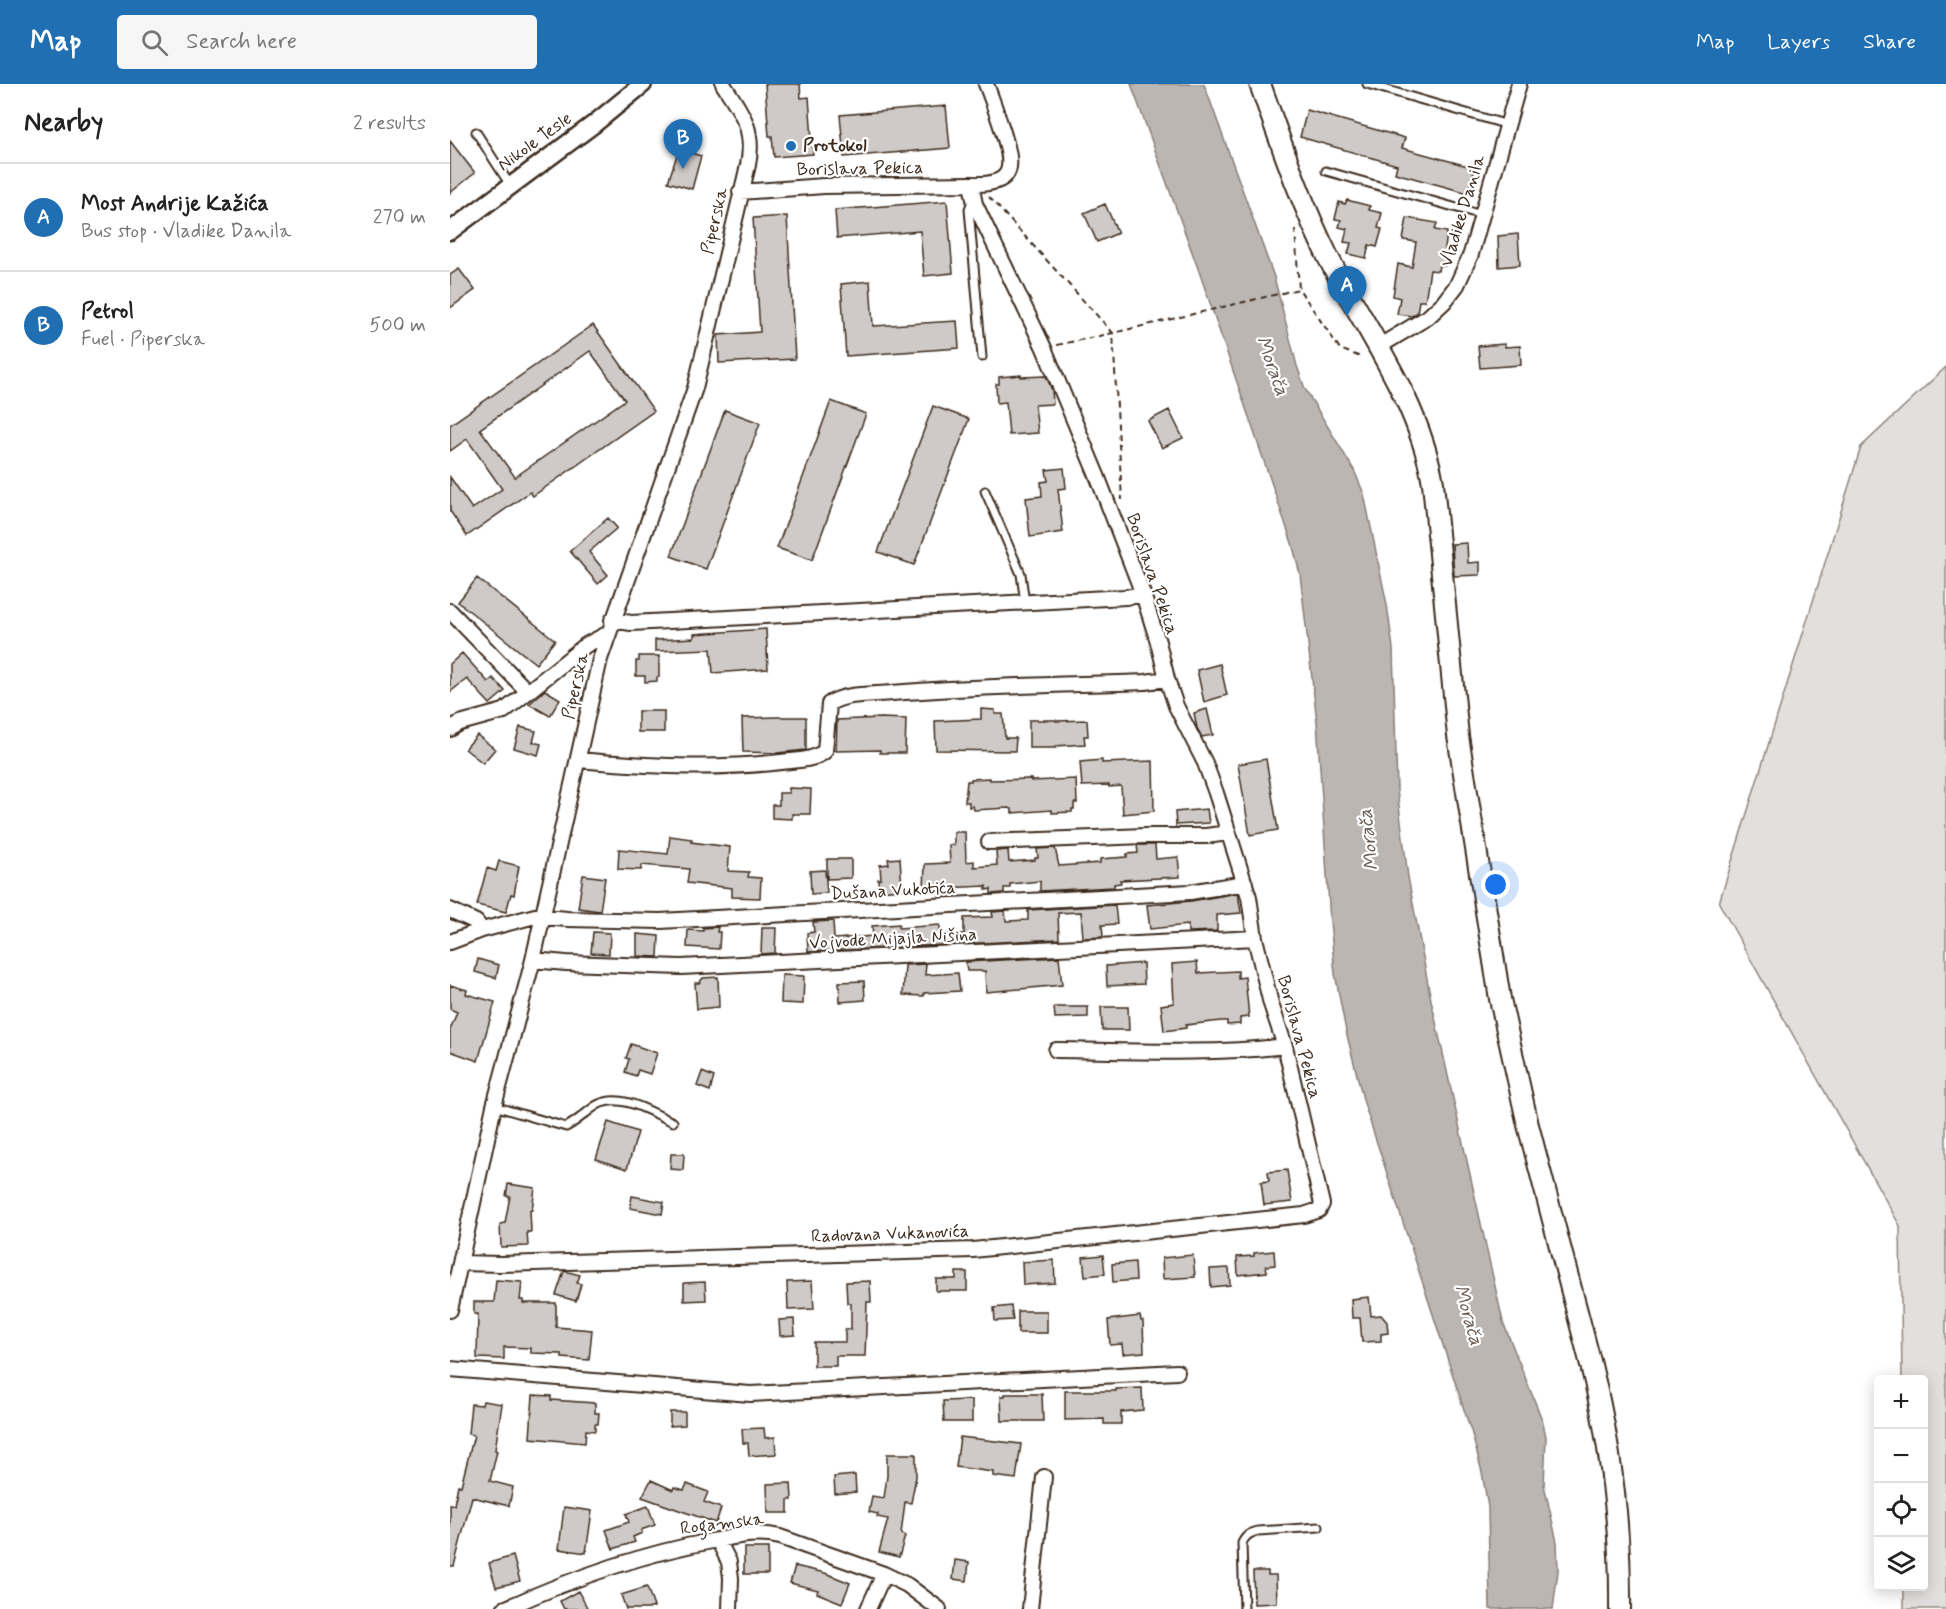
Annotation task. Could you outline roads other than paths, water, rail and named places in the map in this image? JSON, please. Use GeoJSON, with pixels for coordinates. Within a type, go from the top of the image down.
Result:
{"type":"FeatureCollection","features":[{"type":"Feature","properties":{"kind":"main road"},"geometry":{"type":"LineString","coordinates":[[1260,84],[1314,227],[1418,426],[1431,471],[1458,736],[1482,891],[1517,1083],[1600,1407],[1615,1512],[1620,1609]]}},
{"type":"Feature","properties":{"kind":"street","name":"Nikole Tesle"},"geometry":{"type":"LineString","coordinates":[[450,231],[594,124],[643,84]]}},
{"type":"Feature","properties":{"kind":"street","name":"Piperska"},"geometry":{"type":"LineString","coordinates":[[450,1310],[494,1106],[533,960],[600,658],[695,388],[750,153],[749,131],[739,107],[723,84]]}},
{"type":"Feature","properties":{"kind":"street"},"geometry":{"type":"LineString","coordinates":[[971,184],[984,184],[1001,178],[1010,168],[1010,153],[987,84]]}},
{"type":"Feature","properties":{"kind":"street","name":"Vladike Danila"},"geometry":{"type":"LineString","coordinates":[[1378,347],[1428,317],[1457,285],[1466,268],[1519,84]]}},
{"type":"Feature","properties":{"kind":"street","name":"Borislava Pekica"},"geometry":{"type":"LineString","coordinates":[[740,192],[824,186],[971,184],[973,199],[1044,348],[1109,507],[1143,594],[1176,706],[1205,763],[1245,883],[1271,1004],[1285,1046],[1321,1195],[1322,1203],[1318,1210]]}},
{"type":"Feature","properties":{"kind":"street"},"geometry":{"type":"LineString","coordinates":[[612,620],[631,624],[1025,603],[1143,594]]}},
{"type":"Feature","properties":{"kind":"street"},"geometry":{"type":"LineString","coordinates":[[450,611],[527,691]]}},
{"type":"Feature","properties":{"kind":"street"},"geometry":{"type":"LineString","coordinates":[[450,729],[460,723],[504,711],[586,645],[607,634]]}},
{"type":"Feature","properties":{"kind":"street"},"geometry":{"type":"LineString","coordinates":[[578,760],[698,767],[744,766],[812,758],[825,751],[829,704],[840,699],[923,691],[1145,682],[1167,679]]}},
{"type":"Feature","properties":{"kind":"street"},"geometry":{"type":"LineString","coordinates":[[989,842],[1206,836],[1228,833]]}},
{"type":"Feature","properties":{"kind":"street","name":"Dušana Vukotića"},"geometry":{"type":"LineString","coordinates":[[450,942],[526,917],[660,921],[1190,892],[1245,883]]}},
{"type":"Feature","properties":{"kind":"street"},"geometry":{"type":"LineString","coordinates":[[450,910],[476,922],[482,930]]}},
{"type":"Feature","properties":{"kind":"street","name":"Vojvode Mijajla Nišina"},"geometry":{"type":"LineString","coordinates":[[533,960],[681,967],[1255,938]]}},
{"type":"Feature","properties":{"kind":"street"},"geometry":{"type":"LineString","coordinates":[[1056,1050],[1209,1052],[1285,1046]]}},
{"type":"Feature","properties":{"kind":"street","name":"Radovana Vukanovića"},"geometry":{"type":"LineString","coordinates":[[460,1263],[501,1264],[973,1250],[1304,1215],[1318,1210]]}},
{"type":"Feature","properties":{"kind":"street"},"geometry":{"type":"LineString","coordinates":[[450,1369],[750,1394],[1177,1372]]}},
{"type":"Feature","properties":{"kind":"street"},"geometry":{"type":"LineString","coordinates":[[1030,1609],[1044,1478]]}},
{"type":"Feature","properties":{"kind":"street","name":"Rogamska"},"geometry":{"type":"LineString","coordinates":[[504,1609],[616,1564],[676,1547],[762,1534],[884,1574],[907,1586],[939,1609]]}},
{"type":"Feature","properties":{"kind":"street"},"geometry":{"type":"LineString","coordinates":[[718,1540],[729,1562],[730,1609]]}},
{"type":"Feature","properties":{"kind":"street"},"geometry":{"type":"LineString","coordinates":[[868,1609],[884,1574]]}},
{"type":"Feature","properties":{"kind":"lane"},"geometry":{"type":"LineString","coordinates":[[1366,84],[1508,125]]}},
{"type":"Feature","properties":{"kind":"lane"},"geometry":{"type":"LineString","coordinates":[[476,132],[510,185]]}},
{"type":"Feature","properties":{"kind":"lane"},"geometry":{"type":"LineString","coordinates":[[1326,171],[1482,214]]}},
{"type":"Feature","properties":{"kind":"lane"},"geometry":{"type":"LineString","coordinates":[[973,199],[969,209],[982,357]]}},
{"type":"Feature","properties":{"kind":"lane"},"geometry":{"type":"LineString","coordinates":[[986,491],[1022,574],[1025,603]]}},
{"type":"Feature","properties":{"kind":"lane"},"geometry":{"type":"LineString","coordinates":[[494,1106],[566,1127],[607,1101],[629,1102],[673,1122]]}},
{"type":"Feature","properties":{"kind":"lane"},"geometry":{"type":"LineString","coordinates":[[1244,1609],[1242,1543],[1245,1537],[1249,1533],[1258,1531],[1319,1527]]}},
{"type":"Feature","properties":{"kind":"water","name":"Morača"},"geometry":{"type":"Polygon","coordinates":[[[1131,84],[1204,84],[1274,277],[1305,389],[1354,470],[1364,494],[1387,605],[1393,648],[1397,790],[1408,877],[1431,1000],[1503,1322],[1543,1422],[1546,1437],[1544,1485],[1557,1542],[1558,1571],[1553,1609],[1490,1609],[1488,1507],[1482,1472],[1472,1434],[1364,1103],[1335,974],[1317,722],[1300,574],[1292,543],[1200,274],[1131,84]]]}},
{"type":"Feature","properties":{"kind":"place","name":"Protokol"},"geometry":{"type":"Point","coordinates":[791,146]}},
{"type":"Feature","properties":{"kind":"place","name":"Petrol"},"geometry":{"type":"Point","coordinates":[683,169]}},
{"type":"Feature","properties":{"kind":"place","name":"Most Andrije Kažića"},"geometry":{"type":"Point","coordinates":[1347,316]}}]}
